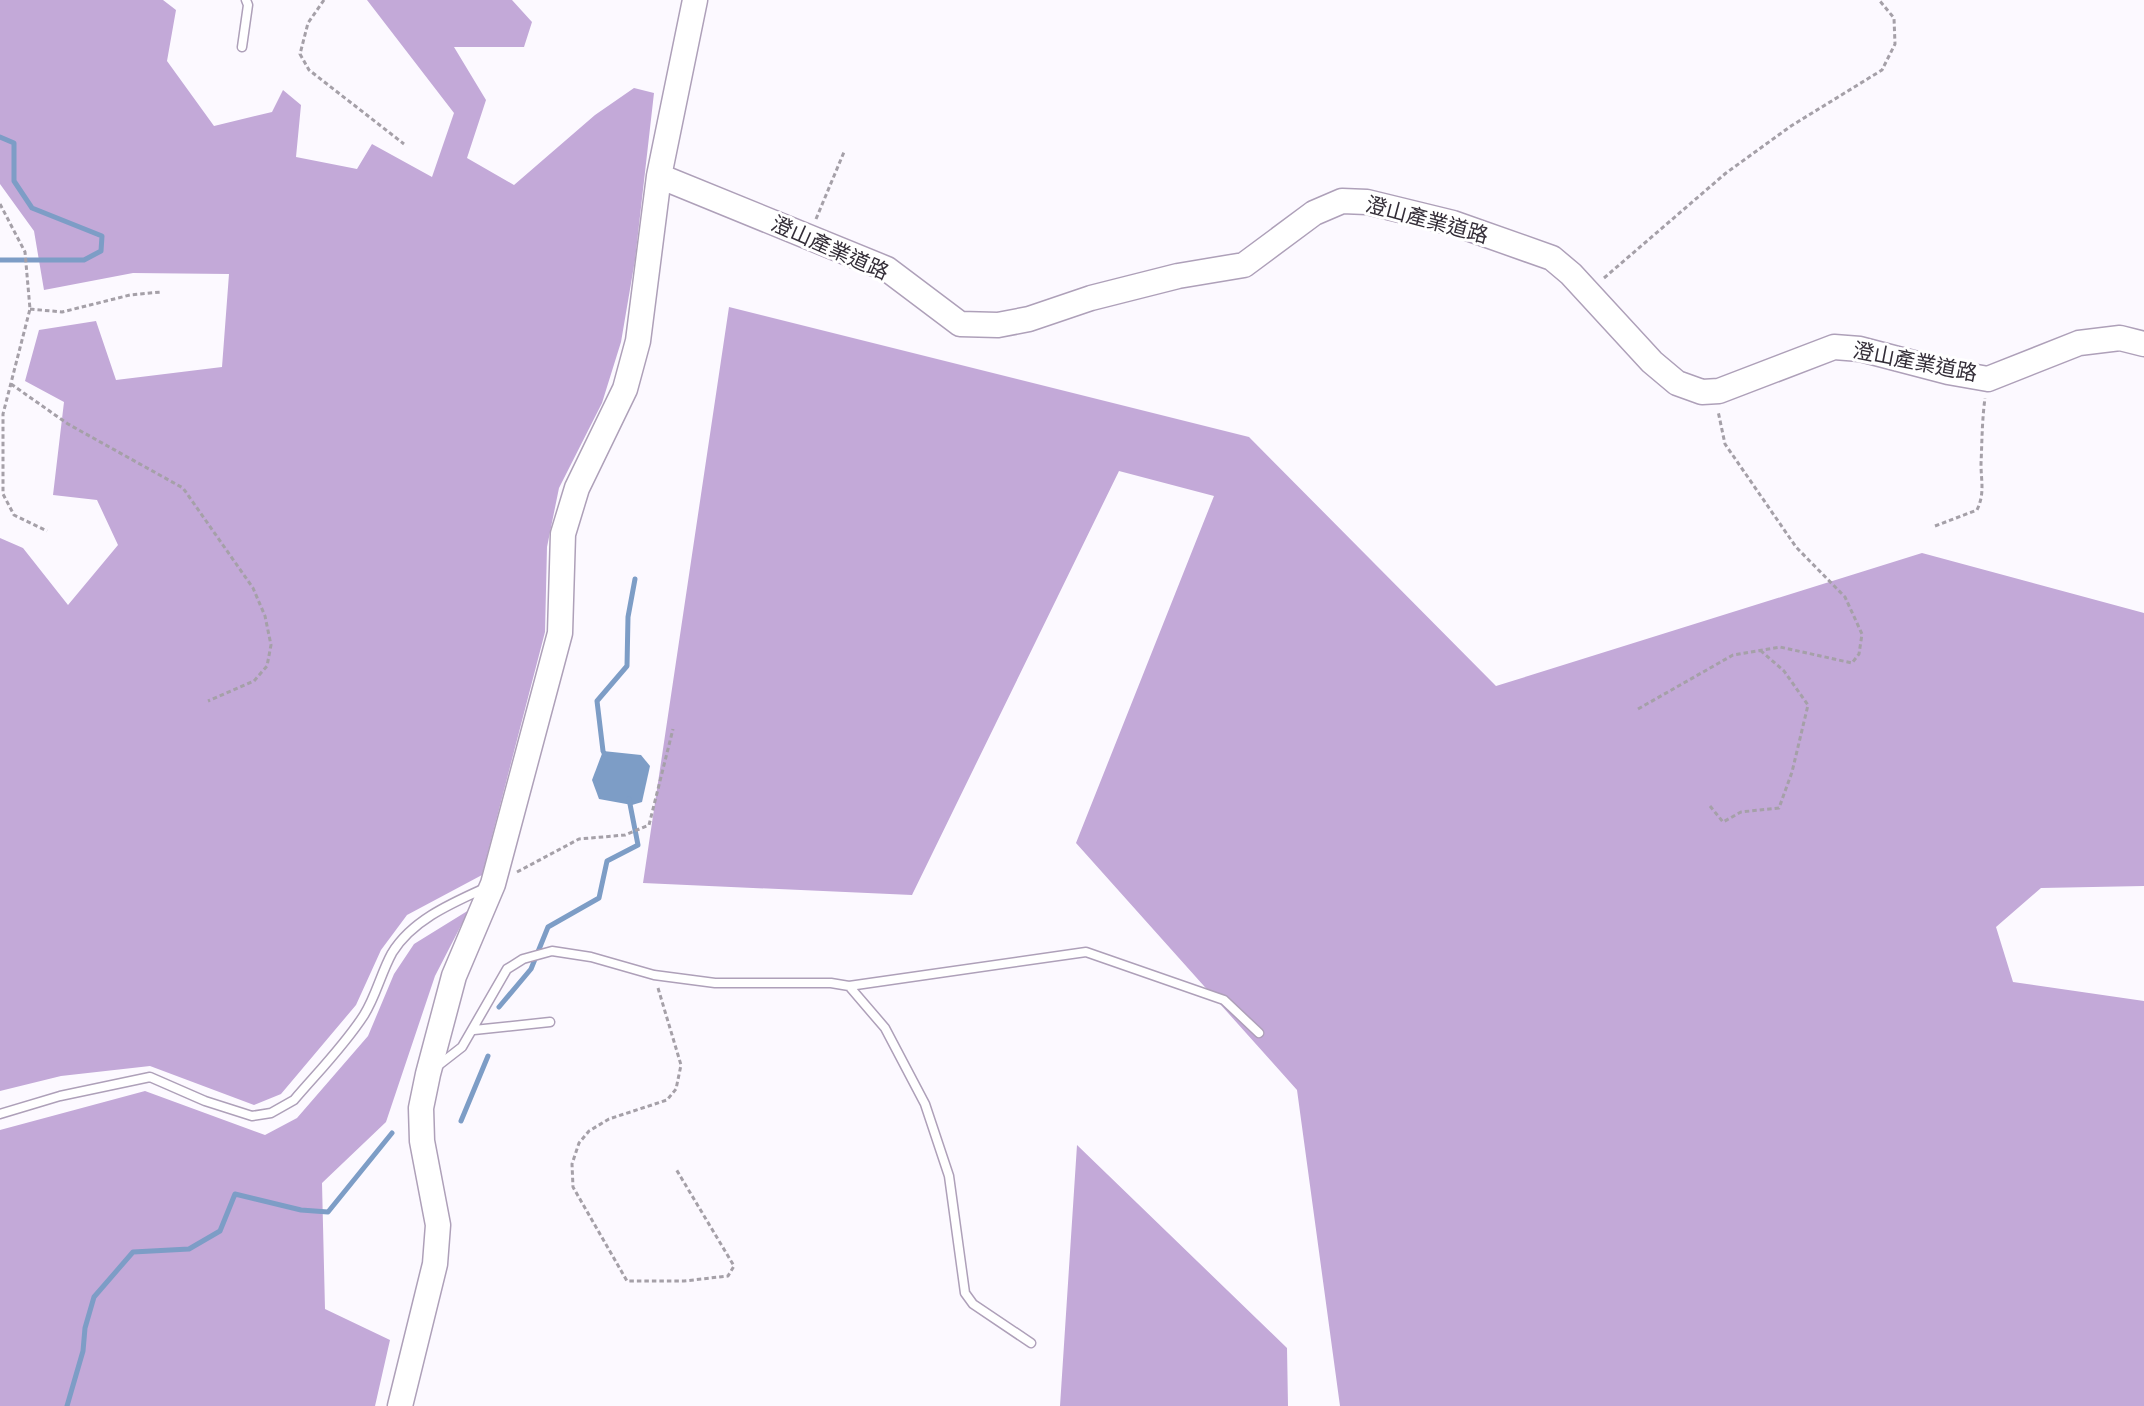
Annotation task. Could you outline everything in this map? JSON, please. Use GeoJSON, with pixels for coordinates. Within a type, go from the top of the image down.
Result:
{"type":"FeatureCollection","features":[{"type":"Feature","properties":{"kind":"street"},"geometry":{"type":"LineString","coordinates":[[400,1406],[435,1264],[438,1225],[422,1141],[421,1108],[428,1074],[454,976],[494,884],[560,633],[563,534],[577,488],[625,389],[638,340],[659,176],[695,0]]}},
{"type":"Feature","properties":{"kind":"street","name":"澄山產業道路"},"geometry":{"type":"LineString","coordinates":[[659,176],[887,269],[960,324],[998,325],[1029,319],[1091,298],[1178,276],[1244,265],[1314,213],[1342,201],[1367,202],[1452,224],[1552,258],[1588,291],[1652,362],[1677,383],[1702,392],[1719,391],[1834,347],[1860,349],[1948,372],[1988,379],[2079,343],[2120,338],[2144,344]]}},
{"type":"Feature","properties":{"kind":"lane"},"geometry":{"type":"LineString","coordinates":[[242,47],[248,5],[246,0]]}},
{"type":"Feature","properties":{"kind":"lane"},"geometry":{"type":"LineString","coordinates":[[0,1114],[60,1096],[150,1077],[205,1101],[252,1116],[271,1113],[285,1107],[356,1027],[371,1004],[391,954],[399,944],[437,910],[494,884]]}},
{"type":"Feature","properties":{"kind":"lane"},"geometry":{"type":"LineString","coordinates":[[428,1074],[462,1047],[474,1030],[507,969],[523,959],[552,951],[591,957],[654,975],[715,983],[831,983],[849,986],[1086,952],[1224,1000],[1259,1033]]}},
{"type":"Feature","properties":{"kind":"lane"},"geometry":{"type":"LineString","coordinates":[[849,986],[885,1028],[925,1104],[949,1176],[965,1293],[973,1304],[1031,1343]]}},
{"type":"Feature","properties":{"kind":"lane"},"geometry":{"type":"LineString","coordinates":[[474,1030],[549,1022]]}},
{"type":"Feature","properties":{"kind":"path"},"geometry":{"type":"LineString","coordinates":[[324,0],[308,23],[300,54],[309,70],[404,144]]}},
{"type":"Feature","properties":{"kind":"path"},"geometry":{"type":"LineString","coordinates":[[1588,291],[1726,173],[1791,126],[1882,70],[1895,44],[1894,18],[1879,0]]}},
{"type":"Feature","properties":{"kind":"path"},"geometry":{"type":"LineString","coordinates":[[808,237],[844,152]]}},
{"type":"Feature","properties":{"kind":"path"},"geometry":{"type":"LineString","coordinates":[[0,204],[25,252],[30,309],[3,414],[3,494],[14,515],[47,531]]}},
{"type":"Feature","properties":{"kind":"path"},"geometry":{"type":"LineString","coordinates":[[30,309],[62,312],[130,295],[161,292]]}},
{"type":"Feature","properties":{"kind":"path"},"geometry":{"type":"LineString","coordinates":[[1935,526],[1977,510],[1980,502],[1984,486],[1981,468],[1983,415],[1988,379]]}},
{"type":"Feature","properties":{"kind":"path"},"geometry":{"type":"LineString","coordinates":[[11,384],[68,424],[183,488],[253,588],[265,616],[271,645],[267,666],[254,681],[208,701]]}},
{"type":"Feature","properties":{"kind":"path"},"geometry":{"type":"LineString","coordinates":[[1638,709],[1733,655],[1780,647],[1852,663],[1859,654],[1862,634],[1845,597],[1796,548],[1725,444],[1718,418],[1719,391]]}},
{"type":"Feature","properties":{"kind":"path"},"geometry":{"type":"LineString","coordinates":[[1710,806],[1723,822],[1741,812],[1779,808],[1792,772],[1808,705],[1784,671],[1760,650]]}},
{"type":"Feature","properties":{"kind":"path"},"geometry":{"type":"LineString","coordinates":[[494,884],[579,839],[625,835],[649,825],[673,729]]}},
{"type":"Feature","properties":{"kind":"path"},"geometry":{"type":"LineString","coordinates":[[654,975],[681,1065],[676,1089],[668,1100],[609,1119],[589,1131],[579,1143],[572,1164],[573,1187],[627,1281],[684,1281],[728,1276],[734,1266],[676,1169]]}},
{"type":"Feature","properties":{"kind":"shaded area"},"geometry":{"type":"Polygon","coordinates":[[[0,0],[163,0],[176,10],[167,61],[214,126],[272,112],[283,90],[301,105],[296,157],[357,169],[372,144],[432,177],[454,113],[367,0],[512,0],[532,22],[524,47],[454,47],[486,100],[467,158],[514,185],[595,115],[634,88],[654,93],[635,260],[621,342],[602,403],[559,488],[547,547],[545,632],[482,875],[407,915],[381,950],[356,1005],[281,1094],[254,1105],[150,1066],[61,1076],[0,1091],[0,538],[23,548],[68,605],[118,545],[97,500],[53,495],[64,402],[25,381],[39,330],[96,321],[116,380],[222,367],[229,274],[133,273],[44,290],[34,231],[0,184],[0,0]]]}},
{"type":"Feature","properties":{"kind":"shaded area"},"geometry":{"type":"Polygon","coordinates":[[[729,307],[1249,437],[1496,686],[1922,553],[2144,613],[2144,886],[2041,888],[1996,927],[2013,982],[2144,1001],[2144,1406],[1340,1406],[1297,1090],[1076,843],[1214,496],[1119,471],[912,895],[643,883],[729,307]]]}},
{"type":"Feature","properties":{"kind":"shaded area"},"geometry":{"type":"Polygon","coordinates":[[[469,910],[435,976],[386,1122],[322,1183],[325,1309],[390,1340],[375,1406],[0,1406],[0,1130],[145,1091],[265,1135],[297,1118],[368,1036],[394,974],[414,944],[469,910]]]}},
{"type":"Feature","properties":{"kind":"shaded area"},"geometry":{"type":"Polygon","coordinates":[[[1077,1145],[1287,1348],[1288,1406],[1060,1406],[1077,1145]]]}},
{"type":"Feature","properties":{"kind":"water"},"geometry":{"type":"Polygon","coordinates":[[[603,751],[641,755],[650,766],[642,802],[632,805],[599,799],[592,780],[603,751]]]}},
{"type":"Feature","properties":{"kind":"waterway"},"geometry":{"type":"LineString","coordinates":[[0,137],[14,143],[14,181],[32,208],[102,236],[101,251],[84,260],[0,260]]}},
{"type":"Feature","properties":{"kind":"waterway"},"geometry":{"type":"LineString","coordinates":[[606,757],[603,751],[597,701],[627,666],[628,617],[635,579]]}},
{"type":"Feature","properties":{"kind":"waterway"},"geometry":{"type":"LineString","coordinates":[[499,1007],[531,969],[548,927],[599,898],[607,861],[638,845],[629,799]]}},
{"type":"Feature","properties":{"kind":"waterway"},"geometry":{"type":"LineString","coordinates":[[461,1121],[488,1056]]}},
{"type":"Feature","properties":{"kind":"waterway"},"geometry":{"type":"LineString","coordinates":[[67,1406],[83,1351],[85,1328],[94,1297],[133,1252],[189,1249],[220,1231],[235,1194],[301,1210],[328,1212],[392,1133]]}}]}
